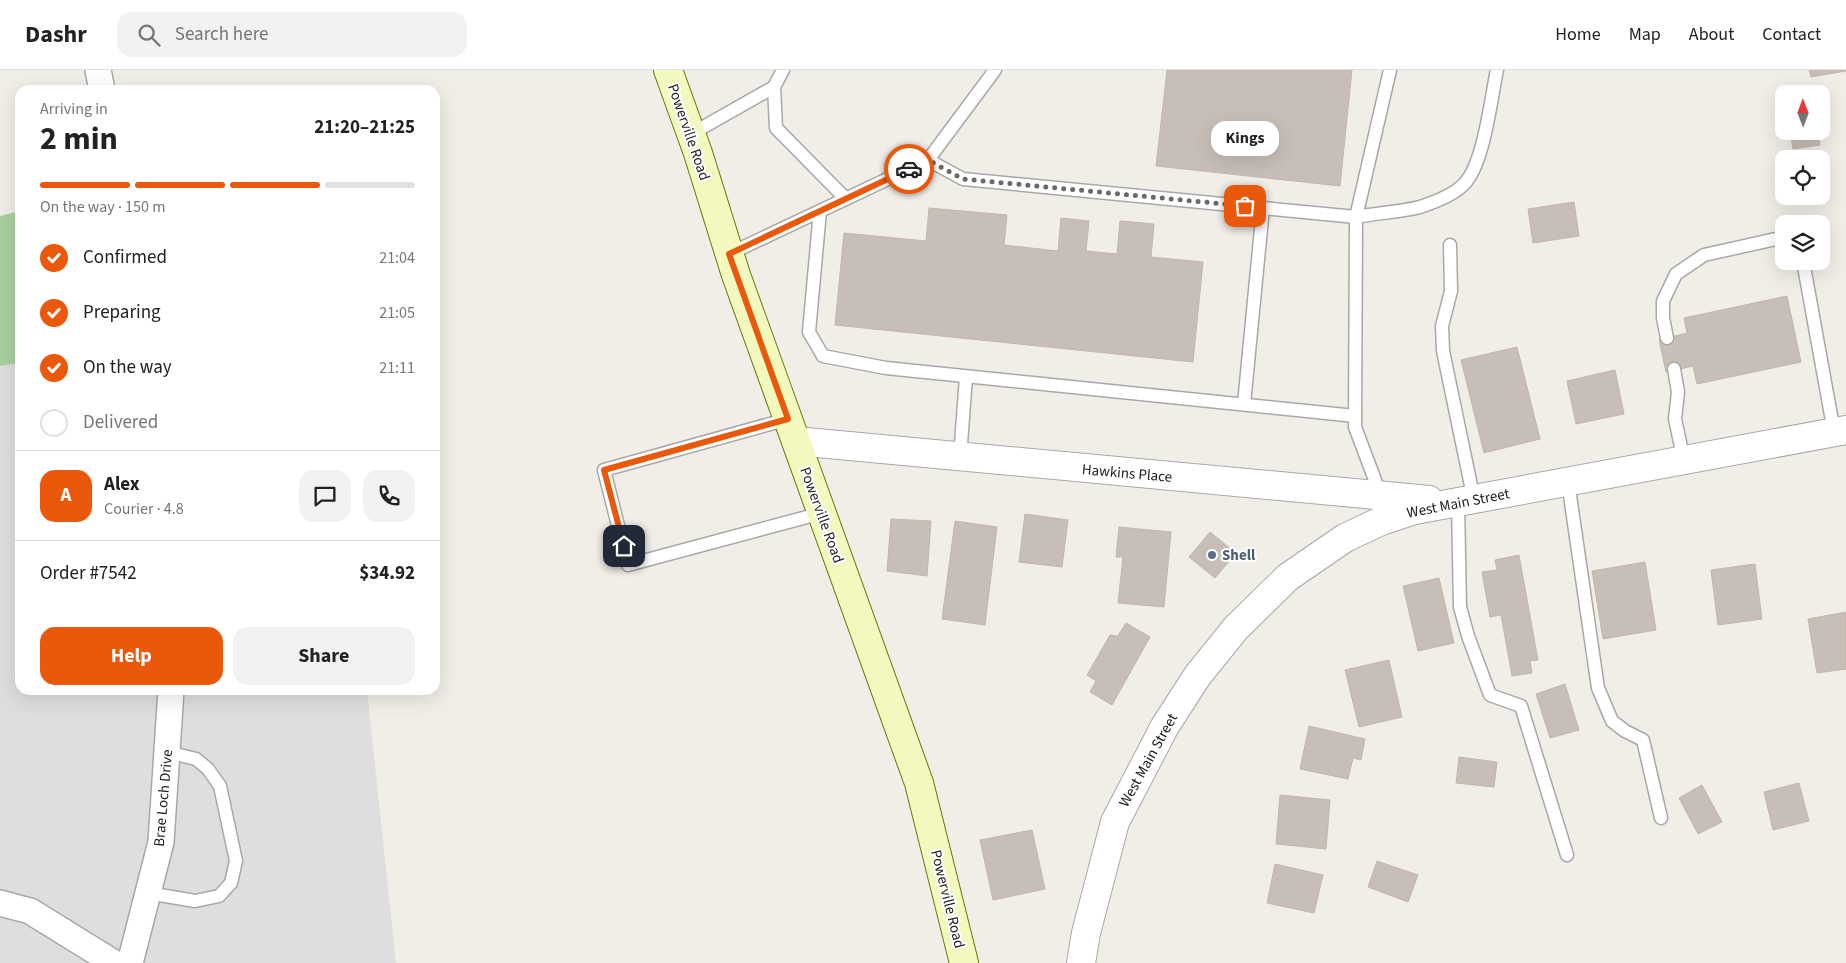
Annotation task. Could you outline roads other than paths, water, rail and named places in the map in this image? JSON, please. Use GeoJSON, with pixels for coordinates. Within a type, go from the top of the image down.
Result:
{"type":"FeatureCollection","features":[{"type":"Feature","properties":{"kind":"main road","name":"Powerville Road"},"geometry":{"type":"LineString","coordinates":[[668,70],[691,134],[729,254],[919,783],[964,963]]}},
{"type":"Feature","properties":{"kind":"street"},"geometry":{"type":"LineString","coordinates":[[98,70],[101,85]]}},
{"type":"Feature","properties":{"kind":"street","name":"Hawkins Place"},"geometry":{"type":"LineString","coordinates":[[792,430],[960,457],[1380,496],[1466,501]]}},
{"type":"Feature","properties":{"kind":"street","name":"West Main Street"},"geometry":{"type":"LineString","coordinates":[[1081,963],[1088,924],[1115,822],[1166,726],[1198,675],[1236,628],[1278,584],[1345,538],[1381,521],[1415,510],[1840,431]]}},
{"type":"Feature","properties":{"kind":"street","name":"Brae Loch Drive"},"geometry":{"type":"LineString","coordinates":[[130,963],[161,842],[171,695]]}},
{"type":"Feature","properties":{"kind":"street"},"geometry":{"type":"LineString","coordinates":[[0,903],[30,911],[114,963]]}},
{"type":"Feature","properties":{"kind":"lane"},"geometry":{"type":"LineString","coordinates":[[691,134],[774,86],[783,70]]}},
{"type":"Feature","properties":{"kind":"lane"},"geometry":{"type":"LineString","coordinates":[[729,254],[928,160],[995,70]]}},
{"type":"Feature","properties":{"kind":"lane"},"geometry":{"type":"LineString","coordinates":[[1380,496],[1355,427],[1356,217],[1390,70]]}},
{"type":"Feature","properties":{"kind":"lane"},"geometry":{"type":"LineString","coordinates":[[928,160],[963,179],[1356,217],[1420,207],[1447,196],[1465,183],[1481,154],[1497,70]]}},
{"type":"Feature","properties":{"kind":"lane"},"geometry":{"type":"LineString","coordinates":[[774,86],[776,128],[846,199]]}},
{"type":"Feature","properties":{"kind":"lane"},"geometry":{"type":"LineString","coordinates":[[1244,404],[1263,208]]}},
{"type":"Feature","properties":{"kind":"lane"},"geometry":{"type":"LineString","coordinates":[[820,211],[809,332],[823,356],[886,368],[1355,416]]}},
{"type":"Feature","properties":{"kind":"lane"},"geometry":{"type":"LineString","coordinates":[[1667,338],[1662,301],[1676,274],[1704,255],[1775,239]]}},
{"type":"Feature","properties":{"kind":"lane"},"geometry":{"type":"LineString","coordinates":[[1450,245],[1451,291],[1442,326],[1443,351],[1466,501],[1460,607],[1468,636],[1490,695],[1521,706],[1567,855]]}},
{"type":"Feature","properties":{"kind":"lane"},"geometry":{"type":"LineString","coordinates":[[1805,270],[1840,431]]}},
{"type":"Feature","properties":{"kind":"lane"},"geometry":{"type":"LineString","coordinates":[[1674,370],[1678,392],[1675,418],[1684,461]]}},
{"type":"Feature","properties":{"kind":"lane"},"geometry":{"type":"LineString","coordinates":[[960,457],[966,377]]}},
{"type":"Feature","properties":{"kind":"lane"},"geometry":{"type":"LineString","coordinates":[[792,430],[604,470],[628,564],[822,514]]}},
{"type":"Feature","properties":{"kind":"lane"},"geometry":{"type":"LineString","coordinates":[[1568,482],[1598,688],[1612,721],[1625,731],[1643,740],[1662,818]]}},
{"type":"Feature","properties":{"kind":"lane"},"geometry":{"type":"LineString","coordinates":[[148,893],[195,901],[219,896],[231,883],[236,861],[220,786],[208,769],[196,759],[167,752]]}},
{"type":"Feature","properties":{"kind":"place","name":"Kings"},"geometry":{"type":"Point","coordinates":[1245,206]}},
{"type":"Feature","properties":{"kind":"place","name":"Shell"},"geometry":{"type":"Point","coordinates":[1212,555]}}]}
